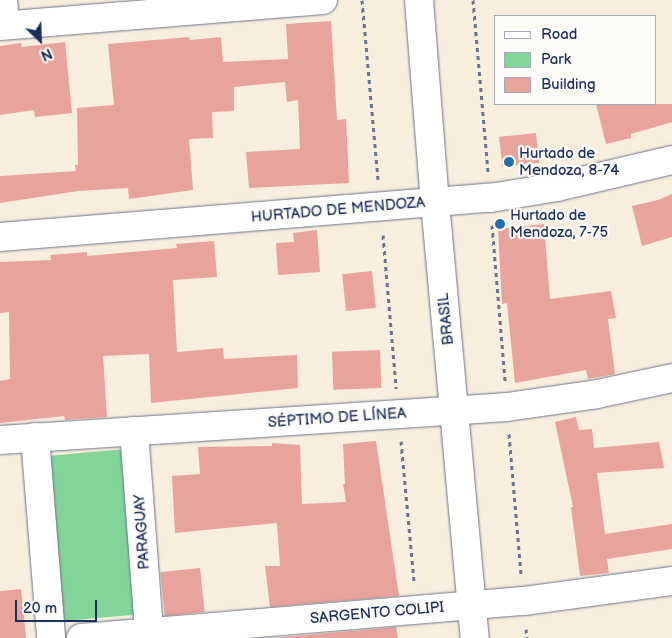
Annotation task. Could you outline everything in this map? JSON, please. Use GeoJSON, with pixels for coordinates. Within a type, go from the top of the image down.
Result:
{"type":"FeatureCollection","features":[{"type":"Feature","properties":{"kind":"street"},"geometry":{"type":"LineString","coordinates":[[3,17],[323,0]]}},
{"type":"Feature","properties":{"kind":"street","name":"BRASIL"},"geometry":{"type":"LineString","coordinates":[[419,0],[435,202],[475,638]]}},
{"type":"Feature","properties":{"kind":"street","name":"HURTADO DE MENDOZA"},"geometry":{"type":"LineString","coordinates":[[0,237],[490,198],[557,187],[672,160]]}},
{"type":"Feature","properties":{"kind":"street","name":"SÉPTIMO DE LÍNEA"},"geometry":{"type":"LineString","coordinates":[[0,440],[507,407],[597,394],[672,378]]}},
{"type":"Feature","properties":{"kind":"street","name":"PARAGUAY"},"geometry":{"type":"LineString","coordinates":[[134,431],[150,632]]}},
{"type":"Feature","properties":{"kind":"street"},"geometry":{"type":"LineString","coordinates":[[35,437],[51,638]]}},
{"type":"Feature","properties":{"kind":"street","name":"SARGENTO COLIPI"},"geometry":{"type":"LineString","coordinates":[[81,638],[524,601],[672,581]]}},
{"type":"Feature","properties":{"kind":"path"},"geometry":{"type":"LineString","coordinates":[[362,0],[416,610]]}},
{"type":"Feature","properties":{"kind":"path"},"geometry":{"type":"LineString","coordinates":[[474,0],[526,638]]}},
{"type":"Feature","properties":{"kind":"green space"},"geometry":{"type":"Polygon","coordinates":[[[126,449],[140,614],[64,621],[49,456],[126,449]]]}},
{"type":"Feature","properties":{"kind":"building"},"geometry":{"type":"Polygon","coordinates":[[[331,21],[337,120],[346,119],[349,183],[249,188],[246,152],[300,149],[298,100],[287,102],[285,82],[234,87],[234,111],[212,112],[213,138],[189,139],[193,190],[129,199],[128,188],[78,191],[0,203],[0,176],[76,171],[75,165],[78,165],[77,108],[114,105],[108,44],[189,37],[190,40],[221,37],[223,62],[288,59],[286,24],[331,21]]]}},
{"type":"Feature","properties":{"kind":"building"},"geometry":{"type":"Polygon","coordinates":[[[65,42],[72,113],[35,117],[34,110],[0,115],[0,46],[21,43],[22,47],[65,42]]]}},
{"type":"Feature","properties":{"kind":"building"},"geometry":{"type":"Polygon","coordinates":[[[672,104],[672,122],[631,134],[631,138],[606,144],[596,105],[672,104]]]}},
{"type":"Feature","properties":{"kind":"building"},"geometry":{"type":"Polygon","coordinates":[[[536,133],[539,163],[502,167],[499,137],[536,133]]]}},
{"type":"Feature","properties":{"kind":"building"},"geometry":{"type":"Polygon","coordinates":[[[672,194],[672,237],[642,246],[632,206],[658,200],[672,194]]]}},
{"type":"Feature","properties":{"kind":"building"},"geometry":{"type":"Polygon","coordinates":[[[544,224],[550,299],[611,291],[616,318],[608,319],[615,374],[588,379],[586,370],[515,383],[507,303],[502,304],[498,229],[544,224]]]}},
{"type":"Feature","properties":{"kind":"building"},"geometry":{"type":"Polygon","coordinates":[[[317,230],[320,272],[278,275],[276,243],[294,242],[293,233],[317,230]]]}},
{"type":"Feature","properties":{"kind":"building"},"geometry":{"type":"Polygon","coordinates":[[[214,241],[217,277],[173,280],[177,352],[223,348],[224,359],[297,355],[298,388],[151,403],[149,354],[103,356],[107,417],[65,420],[64,416],[0,423],[0,381],[10,379],[9,312],[0,313],[0,262],[51,260],[50,255],[87,252],[87,256],[177,248],[176,244],[214,241]]]}},
{"type":"Feature","properties":{"kind":"building"},"geometry":{"type":"Polygon","coordinates":[[[372,271],[376,308],[346,311],[342,274],[372,271]]]}},
{"type":"Feature","properties":{"kind":"building"},"geometry":{"type":"Polygon","coordinates":[[[380,350],[381,388],[333,390],[332,352],[380,350]]]}},
{"type":"Feature","properties":{"kind":"building"},"geometry":{"type":"Polygon","coordinates":[[[576,417],[579,430],[592,429],[594,448],[659,442],[664,468],[597,473],[605,534],[672,524],[672,549],[607,559],[609,573],[580,576],[571,507],[573,507],[555,422],[576,417]]]}},
{"type":"Feature","properties":{"kind":"building"},"geometry":{"type":"Polygon","coordinates":[[[376,441],[399,596],[270,607],[265,566],[280,566],[277,523],[175,533],[172,476],[200,474],[198,447],[272,446],[272,443],[300,445],[302,504],[346,502],[343,484],[345,484],[343,444],[376,441]]]}},
{"type":"Feature","properties":{"kind":"building"},"geometry":{"type":"Polygon","coordinates":[[[200,568],[205,612],[165,616],[160,572],[200,568]]]}},
{"type":"Feature","properties":{"kind":"building"},"geometry":{"type":"Polygon","coordinates":[[[21,589],[26,638],[0,638],[0,591],[21,589]]]}},
{"type":"Feature","properties":{"kind":"building"},"geometry":{"type":"Polygon","coordinates":[[[396,627],[398,638],[274,638],[396,627]]]}},
{"type":"Feature","properties":{"kind":"place","name":"Hurtado de Mendoza, 8-74"},"geometry":{"type":"Point","coordinates":[509,162]}},
{"type":"Feature","properties":{"kind":"place","name":"Hurtado de Mendoza, 7-75"},"geometry":{"type":"Point","coordinates":[500,224]}}]}
